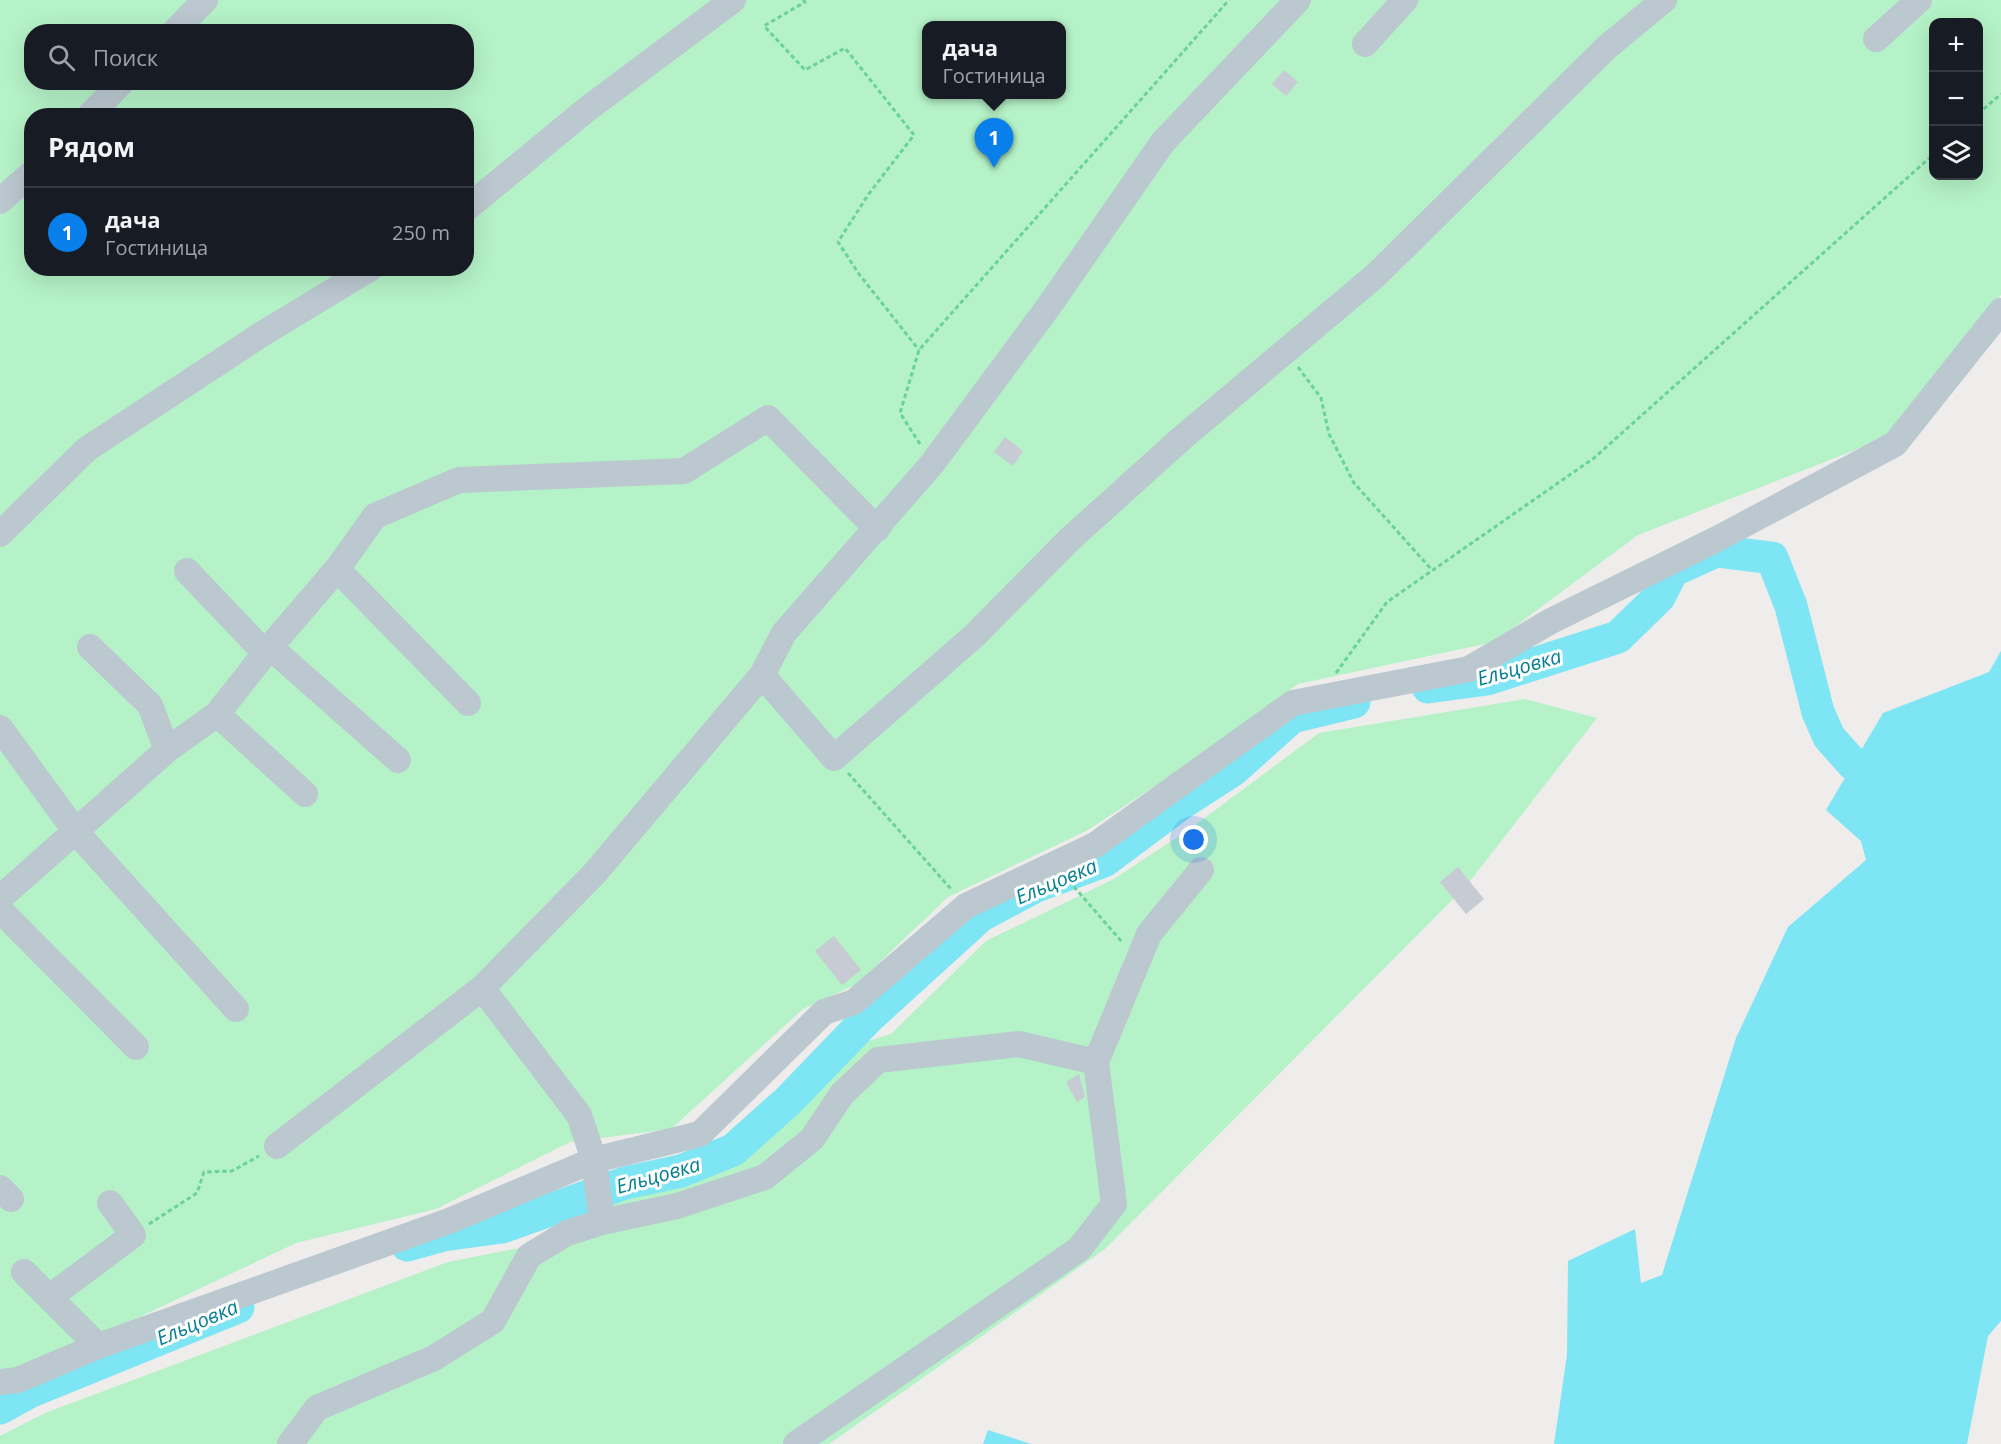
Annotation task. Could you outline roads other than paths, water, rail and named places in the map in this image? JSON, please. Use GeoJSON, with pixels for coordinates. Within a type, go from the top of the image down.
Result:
{"type":"FeatureCollection","features":[{"type":"Feature","properties":{"kind":"street"},"geometry":{"type":"LineString","coordinates":[[182,24],[205,0]]}},
{"type":"Feature","properties":{"kind":"street"},"geometry":{"type":"LineString","coordinates":[[474,202],[586,110],[733,0]]}},
{"type":"Feature","properties":{"kind":"street"},"geometry":{"type":"LineString","coordinates":[[277,1146],[482,988],[594,873],[762,675],[784,633],[932,464],[1049,306],[1163,142],[1298,0]]}},
{"type":"Feature","properties":{"kind":"street"},"geometry":{"type":"LineString","coordinates":[[1365,44],[1406,0]]}},
{"type":"Feature","properties":{"kind":"street"},"geometry":{"type":"LineString","coordinates":[[762,675],[834,758],[974,636],[1069,540],[1165,453],[1375,276],[1607,47],[1664,0]]}},
{"type":"Feature","properties":{"kind":"street"},"geometry":{"type":"LineString","coordinates":[[1876,39],[1918,0]]}},
{"type":"Feature","properties":{"kind":"street"},"geometry":{"type":"LineString","coordinates":[[97,108],[114,90]]}},
{"type":"Feature","properties":{"kind":"street"},"geometry":{"type":"LineString","coordinates":[[0,201],[24,180]]}},
{"type":"Feature","properties":{"kind":"street"},"geometry":{"type":"LineString","coordinates":[[0,534],[87,449],[262,334],[358,276]]}},
{"type":"Feature","properties":{"kind":"street"},"geometry":{"type":"LineString","coordinates":[[0,1382],[18,1380],[98,1346],[449,1221],[594,1160],[700,1134],[824,1012],[854,1002],[966,906],[1095,845],[1293,703],[1469,669],[1551,621],[1717,539],[1894,444],[2001,311]]}},
{"type":"Feature","properties":{"kind":"street"},"geometry":{"type":"LineString","coordinates":[[0,898],[167,750],[217,714],[337,569],[375,516],[459,480],[684,471],[768,418],[877,529]]}},
{"type":"Feature","properties":{"kind":"street"},"geometry":{"type":"LineString","coordinates":[[337,569],[468,703]]}},
{"type":"Feature","properties":{"kind":"street"},"geometry":{"type":"LineString","coordinates":[[187,571],[268,650],[398,760]]}},
{"type":"Feature","properties":{"kind":"street"},"geometry":{"type":"LineString","coordinates":[[90,647],[150,705],[167,750]]}},
{"type":"Feature","properties":{"kind":"street"},"geometry":{"type":"LineString","coordinates":[[217,714],[305,794]]}},
{"type":"Feature","properties":{"kind":"street"},"geometry":{"type":"LineString","coordinates":[[0,728],[76,832],[236,1009]]}},
{"type":"Feature","properties":{"kind":"street"},"geometry":{"type":"LineString","coordinates":[[796,1444],[1079,1249],[1114,1204],[1096,1062],[1149,934],[1201,870]]}},
{"type":"Feature","properties":{"kind":"street"},"geometry":{"type":"LineString","coordinates":[[0,910],[136,1047]]}},
{"type":"Feature","properties":{"kind":"street"},"geometry":{"type":"LineString","coordinates":[[482,988],[579,1115],[594,1160],[602,1222]]}},
{"type":"Feature","properties":{"kind":"street"},"geometry":{"type":"LineString","coordinates":[[290,1444],[317,1408],[434,1358],[493,1321],[529,1256],[567,1233],[602,1222],[677,1206],[765,1177],[812,1139],[842,1094],[878,1060],[1018,1044],[1096,1062]]}},
{"type":"Feature","properties":{"kind":"street"},"geometry":{"type":"LineString","coordinates":[[50,1297],[132,1235],[110,1203]]}},
{"type":"Feature","properties":{"kind":"street"},"geometry":{"type":"LineString","coordinates":[[24,1272],[98,1346]]}},
{"type":"Feature","properties":{"kind":"water"},"geometry":{"type":"Polygon","coordinates":[[[2001,651],[2001,1321],[1988,1336],[1967,1444],[1554,1444],[1567,1355],[1568,1261],[1635,1229],[1641,1283],[1662,1275],[1736,1038],[1788,927],[1866,860],[1861,841],[1826,810],[1883,713],[1989,672],[2001,651]]]}},
{"type":"Feature","properties":{"kind":"water"},"geometry":{"type":"Polygon","coordinates":[[[988,1430],[1031,1444],[983,1444],[988,1430]]]}},
{"type":"Feature","properties":{"kind":"waterway","name":"Ельцовка"},"geometry":{"type":"LineString","coordinates":[[1428,687],[1487,679],[1618,637],[1659,597],[1672,571],[1716,551],[1772,558],[1791,606],[1818,712],[1829,737],[1853,764],[1899,768]]}},
{"type":"Feature","properties":{"kind":"waterway","name":"Ельцовка"},"geometry":{"type":"LineString","coordinates":[[407,1245],[443,1235],[502,1227],[625,1183],[681,1171],[733,1150],[788,1101],[869,1017],[980,916],[1036,886],[1104,861],[1179,805],[1233,770],[1292,717],[1354,702]]}},
{"type":"Feature","properties":{"kind":"waterway","name":"Ельцовка"},"geometry":{"type":"LineString","coordinates":[[0,1408],[29,1392],[238,1307]]}},
{"type":"Feature","properties":{"kind":"place","name":"дача"},"geometry":{"type":"Point","coordinates":[994,168]}}]}
